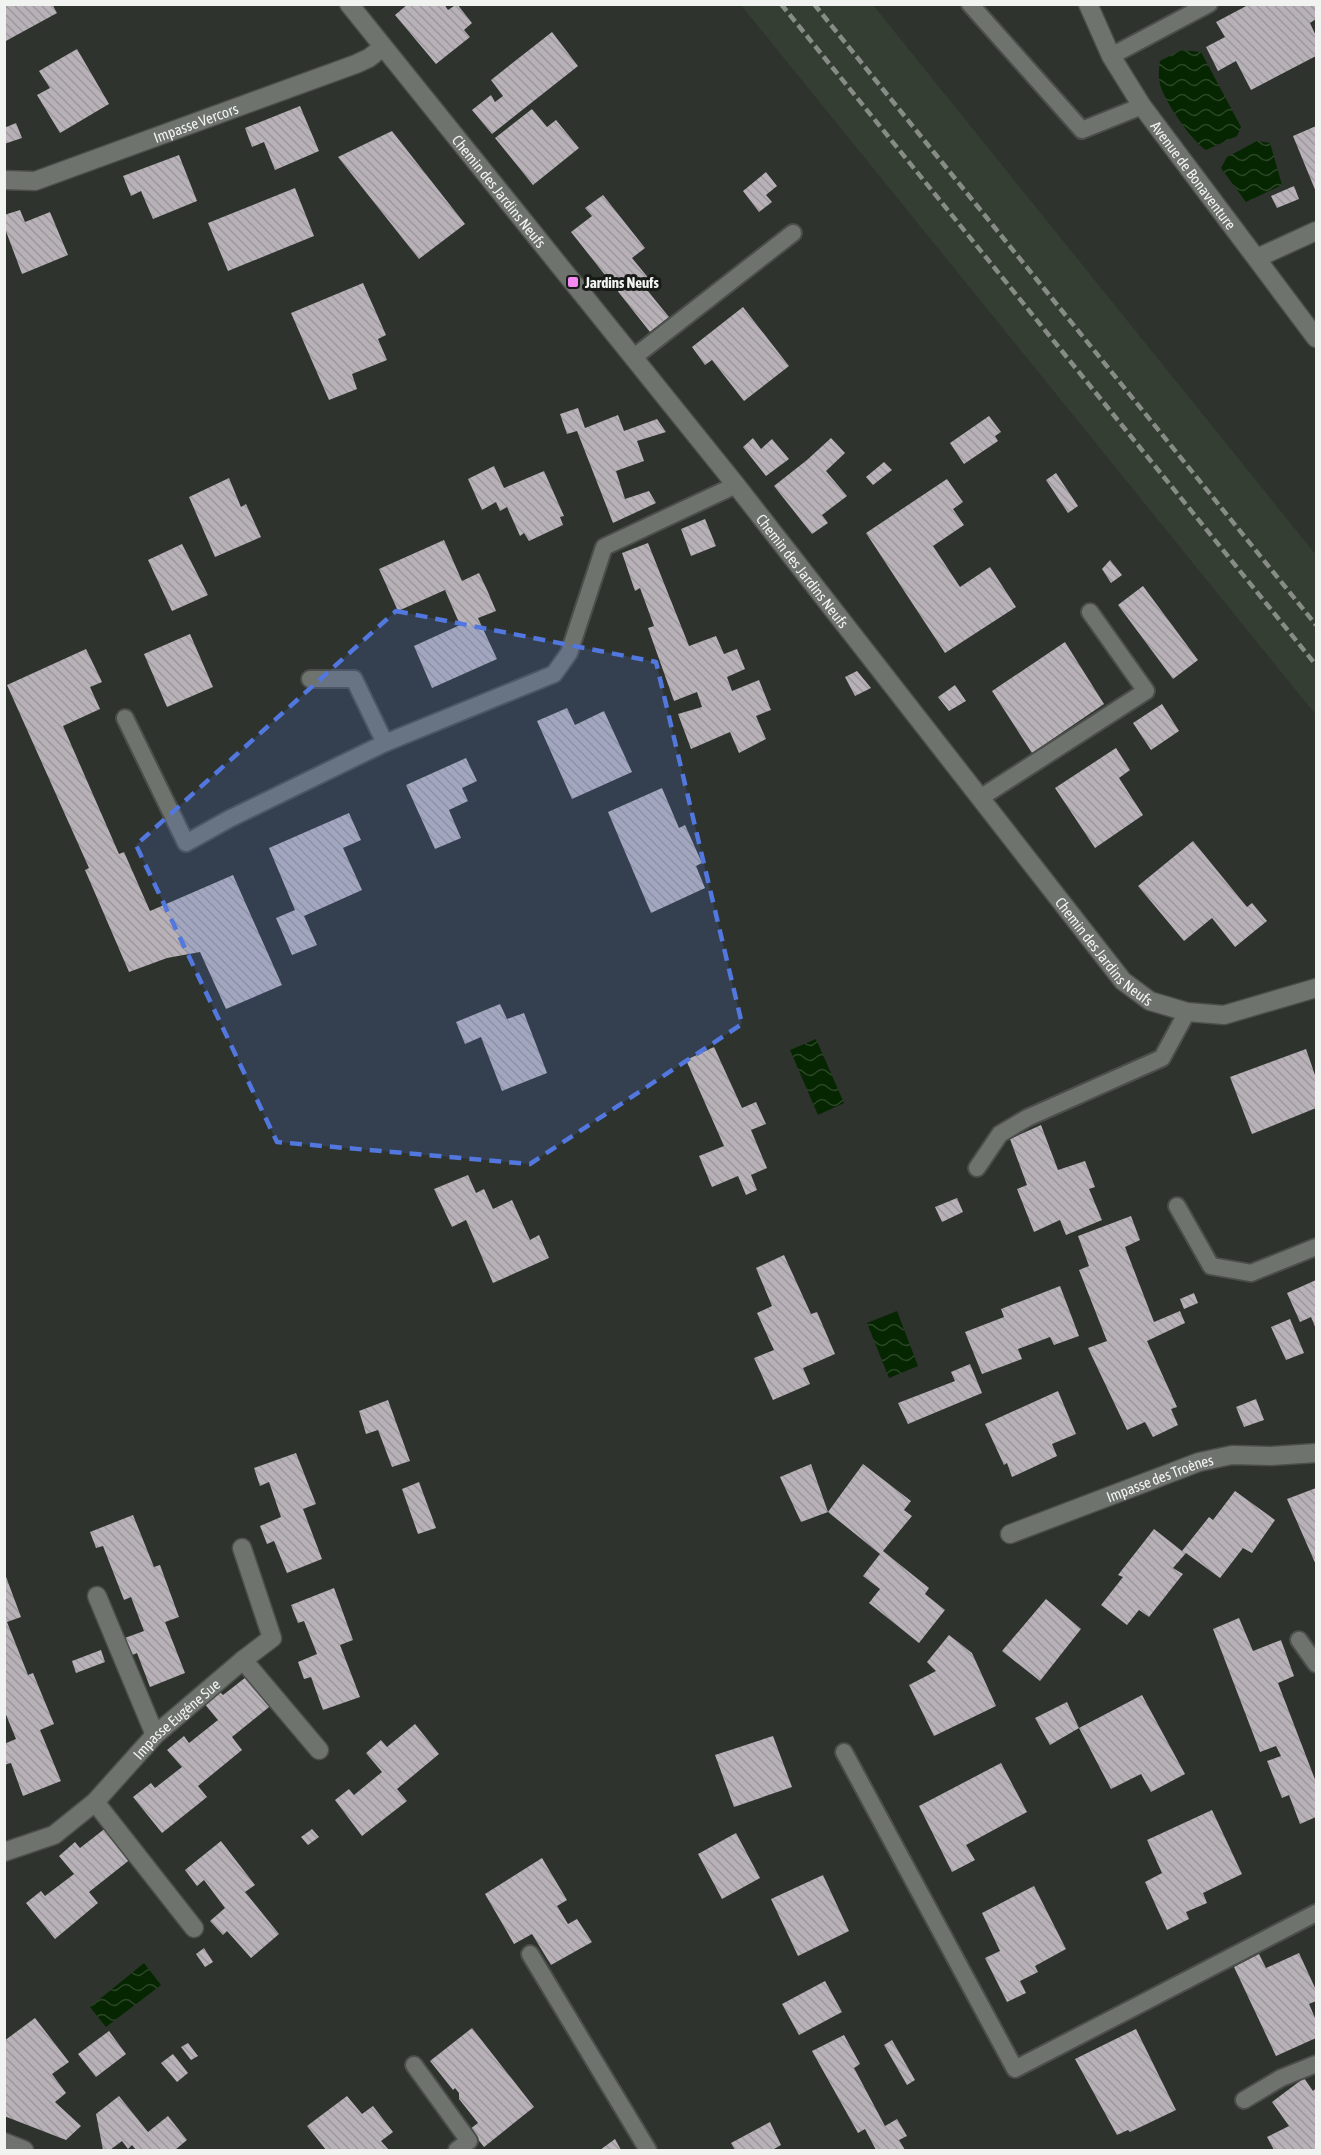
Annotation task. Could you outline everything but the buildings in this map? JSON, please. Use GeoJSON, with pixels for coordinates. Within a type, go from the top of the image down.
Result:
{"type":"FeatureCollection","features":[{"type":"Feature","properties":{"kind":"street","name":"Chemin des Jardins Neufs"},"geometry":{"type":"LineString","coordinates":[[349,4],[736,485],[1123,981],[1150,1000],[1187,1012],[1224,1015],[1317,988]]}},
{"type":"Feature","properties":{"kind":"street","name":"Avenue de Bonaventure"},"geometry":{"type":"LineString","coordinates":[[1088,4],[1111,56],[1142,106],[1317,338]]}},
{"type":"Feature","properties":{"kind":"street","name":"Impasse Vercors"},"geometry":{"type":"LineString","coordinates":[[4,180],[35,181],[356,64],[369,58],[383,47]]}},
{"type":"Feature","properties":{"kind":"street"},"geometry":{"type":"LineString","coordinates":[[1257,258],[1317,231]]}},
{"type":"Feature","properties":{"kind":"street","name":"Impasse des Troènes"},"geometry":{"type":"LineString","coordinates":[[1010,1534],[1199,1462],[1232,1455],[1271,1456],[1317,1453]]}},
{"type":"Feature","properties":{"kind":"street","name":"Impasse Eugéne Sue"},"geometry":{"type":"LineString","coordinates":[[4,1852],[54,1835],[95,1802],[155,1735],[272,1638],[242,1548]]}},
{"type":"Feature","properties":{"kind":"street"},"geometry":{"type":"LineString","coordinates":[[97,1596],[155,1735]]}},
{"type":"Feature","properties":{"kind":"street"},"geometry":{"type":"LineString","coordinates":[[243,1660],[320,1750]]}},
{"type":"Feature","properties":{"kind":"street"},"geometry":{"type":"LineString","coordinates":[[95,1802],[194,1928]]}},
{"type":"Feature","properties":{"kind":"street"},"geometry":{"type":"LineString","coordinates":[[4,2142],[24,2151]]}},
{"type":"Feature","properties":{"kind":"lane"},"geometry":{"type":"LineString","coordinates":[[970,4],[1082,130],[1142,106]]}},
{"type":"Feature","properties":{"kind":"lane"},"geometry":{"type":"LineString","coordinates":[[1111,56],[1209,4]]}},
{"type":"Feature","properties":{"kind":"lane"},"geometry":{"type":"LineString","coordinates":[[634,357],[793,233]]}},
{"type":"Feature","properties":{"kind":"lane"},"geometry":{"type":"LineString","coordinates":[[126,718],[186,843],[385,743],[554,674],[569,653],[604,547],[736,485]]}},
{"type":"Feature","properties":{"kind":"lane"},"geometry":{"type":"LineString","coordinates":[[980,798],[1146,691],[1090,612]]}},
{"type":"Feature","properties":{"kind":"lane"},"geometry":{"type":"LineString","coordinates":[[310,678],[354,679],[385,743]]}},
{"type":"Feature","properties":{"kind":"lane"},"geometry":{"type":"LineString","coordinates":[[977,1168],[1000,1134],[1028,1118],[1162,1058],[1187,1012]]}},
{"type":"Feature","properties":{"kind":"lane"},"geometry":{"type":"LineString","coordinates":[[1177,1206],[1211,1266],[1251,1273],[1317,1247]]}},
{"type":"Feature","properties":{"kind":"lane"},"geometry":{"type":"LineString","coordinates":[[1299,1640],[1317,1664]]}},
{"type":"Feature","properties":{"kind":"lane"},"geometry":{"type":"LineString","coordinates":[[844,1752],[1015,2069],[1317,1913]]}},
{"type":"Feature","properties":{"kind":"lane"},"geometry":{"type":"LineString","coordinates":[[530,1954],[648,2151]]}},
{"type":"Feature","properties":{"kind":"lane"},"geometry":{"type":"LineString","coordinates":[[1244,2100],[1281,2078],[1317,2064]]}},
{"type":"Feature","properties":{"kind":"lane"},"geometry":{"type":"LineString","coordinates":[[414,2065],[469,2141],[457,2151]]}},
{"type":"Feature","properties":{"kind":"highlighted area"},"geometry":{"type":"Polygon","coordinates":[[[396,611],[656,662],[742,1024],[530,1164],[277,1142],[136,845],[396,611]]]}},
{"type":"Feature","properties":{"kind":"shaded area"},"geometry":{"type":"Polygon","coordinates":[[[741,5],[873,5],[1316,555],[1316,715],[741,5]]]}},
{"type":"Feature","properties":{"kind":"water"},"geometry":{"type":"Polygon","coordinates":[[[1181,50],[1201,52],[1241,127],[1237,136],[1206,150],[1179,120],[1160,84],[1160,61],[1181,50]]]}},
{"type":"Feature","properties":{"kind":"water"},"geometry":{"type":"Polygon","coordinates":[[[1257,141],[1270,143],[1282,185],[1246,202],[1221,168],[1227,157],[1257,141]]]}},
{"type":"Feature","properties":{"kind":"water"},"geometry":{"type":"Polygon","coordinates":[[[816,1039],[844,1103],[818,1115],[790,1050],[816,1039]]]}},
{"type":"Feature","properties":{"kind":"water"},"geometry":{"type":"Polygon","coordinates":[[[897,1311],[918,1366],[889,1378],[867,1323],[897,1311]]]}},
{"type":"Feature","properties":{"kind":"water"},"geometry":{"type":"Polygon","coordinates":[[[144,1963],[161,1985],[106,2027],[90,2007],[144,1963]]]}},
{"type":"Feature","properties":{"kind":"railway"},"geometry":{"type":"LineString","coordinates":[[781,4],[1316,665]]}},
{"type":"Feature","properties":{"kind":"railway"},"geometry":{"type":"LineString","coordinates":[[814,4],[1316,625]]}},
{"type":"Feature","properties":{"kind":"place","name":"Jardins Neufs"},"geometry":{"type":"Point","coordinates":[573,282]}}]}
